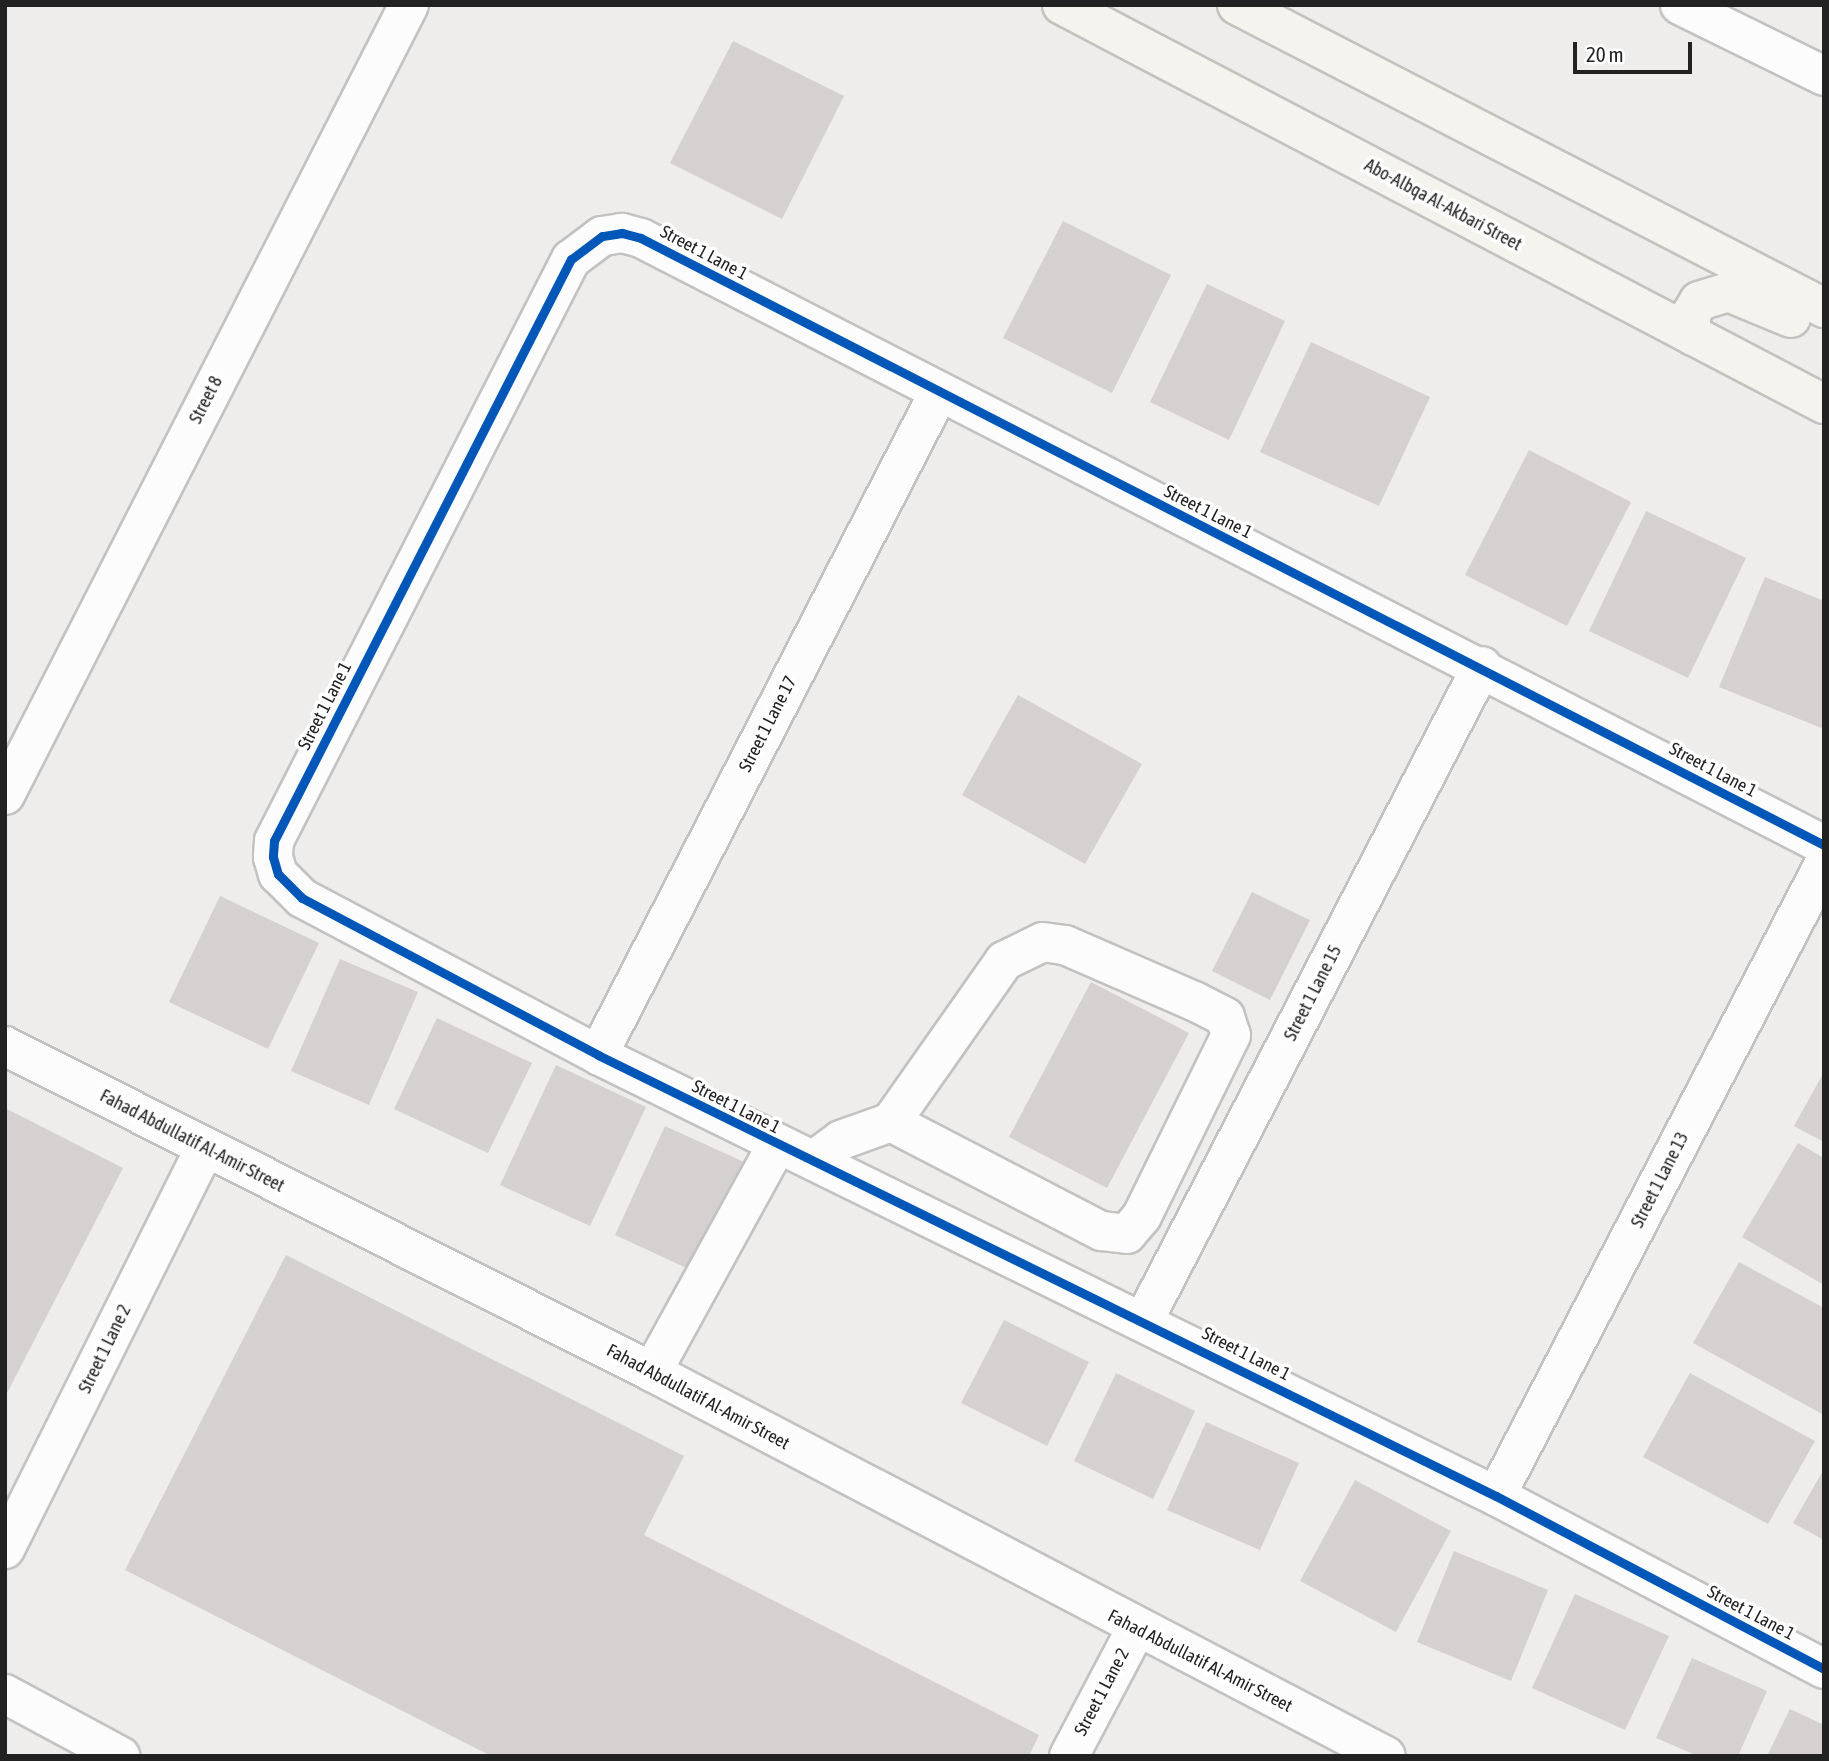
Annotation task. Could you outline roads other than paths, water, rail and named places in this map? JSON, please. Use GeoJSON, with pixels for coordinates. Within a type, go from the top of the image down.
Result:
{"type":"FeatureCollection","features":[{"type":"Feature","properties":{"kind":"main road","name":"Abo-Albqa Al-Akbari Street"},"geometry":{"type":"LineString","coordinates":[[1062,5],[1824,404]]}},
{"type":"Feature","properties":{"kind":"main road"},"geometry":{"type":"LineString","coordinates":[[1237,5],[1824,308]]}},
{"type":"Feature","properties":{"kind":"main road"},"geometry":{"type":"LineString","coordinates":[[1693,336],[1690,316],[1699,301],[1728,292],[1824,334]]}},
{"type":"Feature","properties":{"kind":"street","name":"Street 8"},"geometry":{"type":"LineString","coordinates":[[5,795],[409,5]]}},
{"type":"Feature","properties":{"kind":"street"},"geometry":{"type":"LineString","coordinates":[[1680,5],[1824,76]]}},
{"type":"Feature","properties":{"kind":"street","name":"Street 1 Lane 1"},"geometry":{"type":"LineString","coordinates":[[1824,845],[1482,667],[938,394],[641,238],[602,236],[571,259],[274,841],[278,874],[302,898],[598,1055],[777,1145],[815,1159],[1496,1496],[1824,1670]]}},
{"type":"Feature","properties":{"kind":"street","name":"Street 1 Lane 17"},"geometry":{"type":"LineString","coordinates":[[598,1055],[938,394]]}},
{"type":"Feature","properties":{"kind":"street","name":"Street 1 Lane 15"},"geometry":{"type":"LineString","coordinates":[[1144,1320],[1482,667]]}},
{"type":"Feature","properties":{"kind":"street","name":"Street 1 Lane 13"},"geometry":{"type":"LineString","coordinates":[[1496,1496],[1824,864]]}},
{"type":"Feature","properties":{"kind":"street"},"geometry":{"type":"LineString","coordinates":[[815,1159],[842,1140],[891,1122],[1004,961],[1043,942],[1065,945],[1194,1001],[1225,1017],[1231,1035],[1142,1216],[1127,1234],[1101,1230],[891,1122]]}},
{"type":"Feature","properties":{"kind":"street","name":"Fahad Abdullatif Al-Amir Street"},"geometry":{"type":"LineString","coordinates":[[5,1046],[204,1149],[652,1372],[1136,1629],[1386,1756]]}},
{"type":"Feature","properties":{"kind":"street","name":"Street 1 Lane 1"},"geometry":{"type":"LineString","coordinates":[[652,1372],[777,1145]]}},
{"type":"Feature","properties":{"kind":"street","name":"Street 1 Lane 2"},"geometry":{"type":"LineString","coordinates":[[5,1549],[204,1149]]}},
{"type":"Feature","properties":{"kind":"street","name":"Street 1 Lane 2"},"geometry":{"type":"LineString","coordinates":[[1069,1756],[1136,1629]]}},
{"type":"Feature","properties":{"kind":"street"},"geometry":{"type":"LineString","coordinates":[[5,1694],[120,1756]]}}]}
